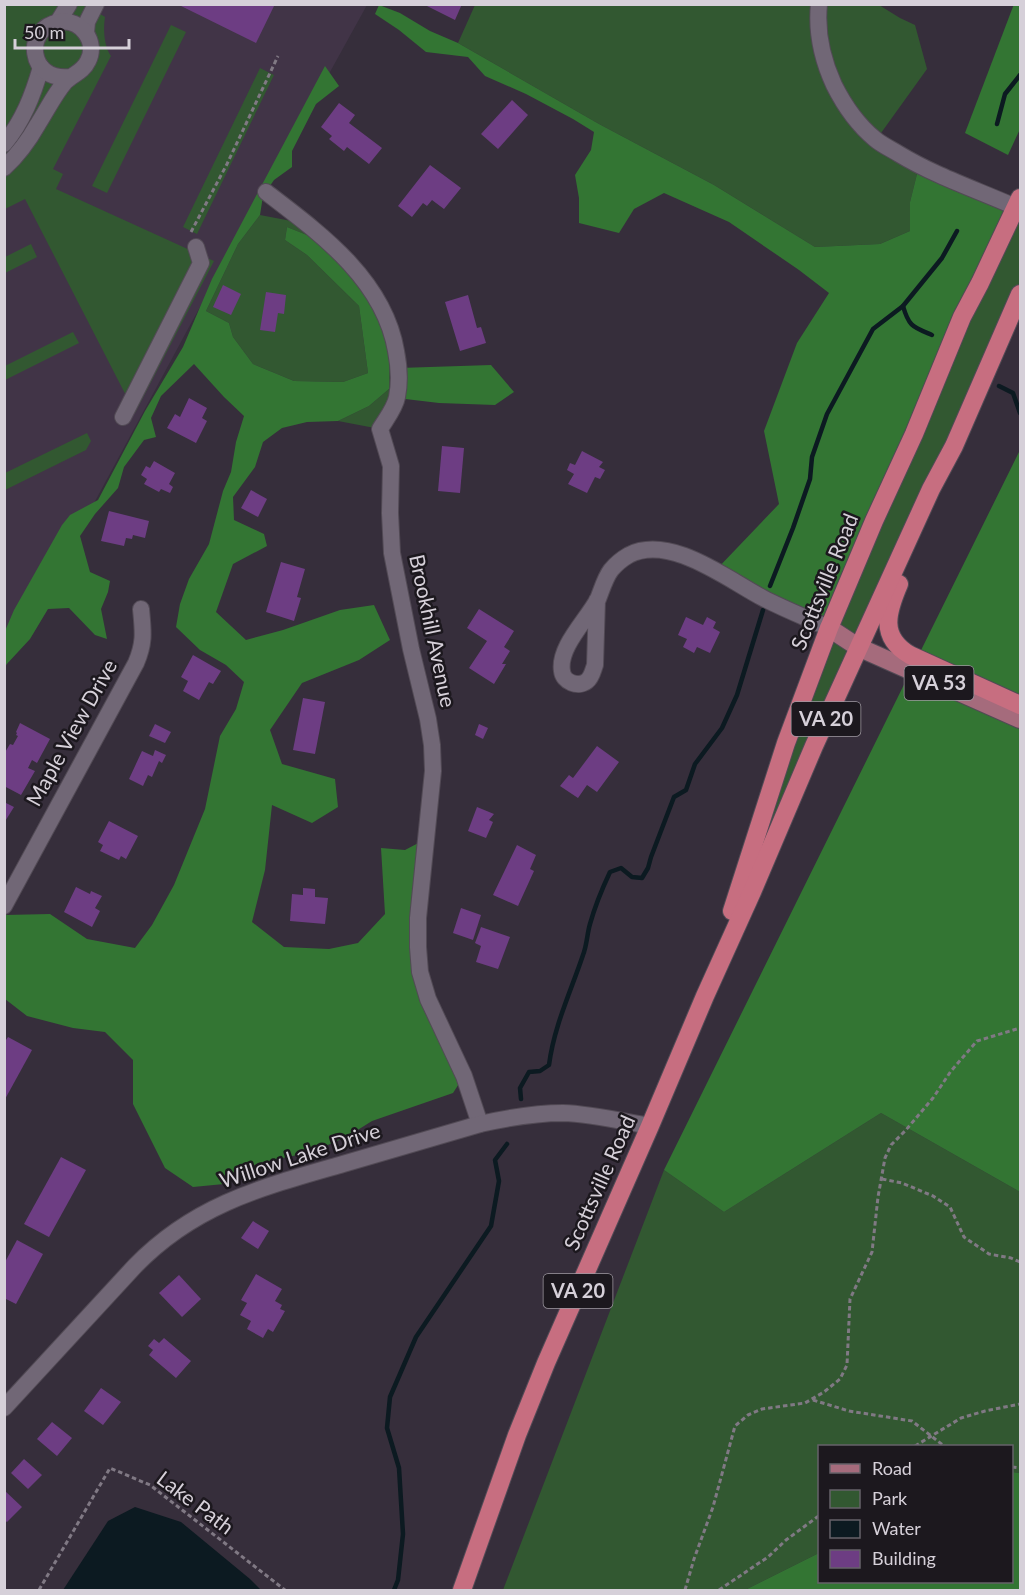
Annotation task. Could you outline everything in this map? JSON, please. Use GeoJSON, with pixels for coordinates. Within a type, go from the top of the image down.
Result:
{"type":"FeatureCollection","features":[{"type":"Feature","properties":{"kind":"highway","name":"Scottsville Road"},"geometry":{"type":"LineString","coordinates":[[705,996],[786,743],[829,628],[962,318],[1019,204]]}},
{"type":"Feature","properties":{"kind":"highway","name":"Scottsville Road"},"geometry":{"type":"LineString","coordinates":[[462,1590],[517,1435],[546,1363],[858,646],[931,489],[954,446],[1020,294]]}},
{"type":"Feature","properties":{"kind":"highway"},"geometry":{"type":"LineString","coordinates":[[954,446],[891,602],[888,616],[890,634],[900,649],[910,655],[1020,705]]}},
{"type":"Feature","properties":{"kind":"main road","name":"VA 53"},"geometry":{"type":"LineString","coordinates":[[829,628],[858,646],[1020,719]]}},
{"type":"Feature","properties":{"kind":"street"},"geometry":{"type":"LineString","coordinates":[[58,22],[69,4]]}},
{"type":"Feature","properties":{"kind":"street"},"geometry":{"type":"LineString","coordinates":[[86,33],[76,25],[64,21],[43,29],[35,44],[37,60],[41,67],[51,75],[64,77],[84,69],[90,56],[91,45],[86,33],[87,22],[96,4]]}},
{"type":"Feature","properties":{"kind":"street"},"geometry":{"type":"LineString","coordinates":[[819,4],[820,43],[827,70],[844,104],[876,140],[919,166],[1019,204]]}},
{"type":"Feature","properties":{"kind":"street"},"geometry":{"type":"LineString","coordinates":[[4,144],[22,119],[32,98],[41,67]]}},
{"type":"Feature","properties":{"kind":"street"},"geometry":{"type":"LineString","coordinates":[[4,168],[26,143],[53,98],[70,76]]}},
{"type":"Feature","properties":{"kind":"street","name":"Brookhill Avenue"},"geometry":{"type":"LineString","coordinates":[[266,192],[307,224],[366,282],[381,304],[395,342],[399,368],[397,399],[380,429],[391,466],[392,553],[432,745],[433,771],[418,918],[420,972],[428,999],[464,1076],[480,1124]]}},
{"type":"Feature","properties":{"kind":"street"},"geometry":{"type":"LineString","coordinates":[[123,417],[201,263],[194,239]]}},
{"type":"Feature","properties":{"kind":"street"},"geometry":{"type":"LineString","coordinates":[[597,600],[609,573],[628,555],[650,549],[665,550],[688,558],[764,599],[829,628]]}},
{"type":"Feature","properties":{"kind":"street","name":"Maple View Drive"},"geometry":{"type":"LineString","coordinates":[[4,906],[136,663],[142,647],[141,609]]}},
{"type":"Feature","properties":{"kind":"street","name":"Willow Lake Drive"},"geometry":{"type":"LineString","coordinates":[[4,1408],[139,1263],[181,1227],[234,1198],[282,1181],[480,1124],[512,1117],[562,1113],[588,1115],[650,1126]]}},
{"type":"Feature","properties":{"kind":"path"},"geometry":{"type":"LineString","coordinates":[[194,239],[278,56]]}},
{"type":"Feature","properties":{"kind":"path"},"geometry":{"type":"LineString","coordinates":[[685,1590],[713,1507],[735,1426],[748,1415],[762,1408],[805,1403],[840,1379],[848,1365],[850,1299],[872,1252],[885,1158],[891,1145],[933,1098],[951,1071],[977,1041],[1020,1028]]}},
{"type":"Feature","properties":{"kind":"path"},"geometry":{"type":"LineString","coordinates":[[882,1179],[902,1183],[933,1196],[950,1207],[963,1237],[989,1254],[1020,1262]]}},
{"type":"Feature","properties":{"kind":"path"},"geometry":{"type":"LineString","coordinates":[[812,1399],[849,1411],[912,1421],[942,1445]]}},
{"type":"Feature","properties":{"kind":"path"},"geometry":{"type":"LineString","coordinates":[[917,1445],[961,1418],[1020,1404]]}},
{"type":"Feature","properties":{"kind":"path","name":"Lake Path"},"geometry":{"type":"LineString","coordinates":[[39,1590],[110,1468],[150,1485],[285,1590]]}},
{"type":"Feature","properties":{"kind":"path"},"geometry":{"type":"LineString","coordinates":[[719,1590],[768,1557],[818,1516]]}},
{"type":"Feature","properties":{"kind":"shaded area"},"geometry":{"type":"Polygon","coordinates":[[[5,5],[367,5],[189,327],[5,668],[5,5]]]}},
{"type":"Feature","properties":{"kind":"green space"},"geometry":{"type":"Polygon","coordinates":[[[1014,4],[1020,5],[1020,129],[1008,155],[965,133],[1014,4]]]}},
{"type":"Feature","properties":{"kind":"green space"},"geometry":{"type":"Polygon","coordinates":[[[5,5],[96,5],[94,10],[105,17],[105,37],[111,56],[53,169],[63,174],[56,189],[214,261],[135,413],[25,199],[5,209],[5,5]]]}},
{"type":"Feature","properties":{"kind":"green space"},"geometry":{"type":"Polygon","coordinates":[[[379,5],[400,13],[430,31],[458,43],[599,124],[714,185],[815,247],[880,244],[910,231],[910,202],[919,166],[1016,207],[829,628],[715,571],[779,504],[764,431],[797,343],[829,293],[729,222],[664,193],[634,209],[619,233],[579,223],[579,198],[575,175],[591,150],[594,132],[526,94],[485,76],[468,57],[426,52],[375,14],[379,5]]]}},
{"type":"Feature","properties":{"kind":"green space"},"geometry":{"type":"Polygon","coordinates":[[[475,5],[879,5],[915,25],[927,69],[876,140],[919,166],[910,202],[910,231],[880,244],[815,247],[714,185],[599,124],[458,43],[475,5]]]}},
{"type":"Feature","properties":{"kind":"green space"},"geometry":{"type":"Polygon","coordinates":[[[171,25],[186,32],[107,193],[92,186],[171,25]]]}},
{"type":"Feature","properties":{"kind":"green space"},"geometry":{"type":"Polygon","coordinates":[[[325,66],[339,86],[316,104],[292,151],[292,167],[274,180],[263,196],[260,215],[238,244],[206,311],[229,323],[233,337],[253,364],[294,381],[343,382],[368,373],[359,306],[307,255],[285,240],[287,227],[312,237],[346,268],[374,306],[390,342],[389,389],[369,406],[338,421],[307,422],[282,428],[263,442],[255,467],[233,497],[234,520],[264,534],[267,546],[233,564],[216,612],[246,640],[340,610],[374,605],[390,640],[359,660],[302,683],[270,730],[282,764],[335,779],[338,807],[312,823],[272,805],[265,870],[252,922],[284,947],[329,949],[358,943],[385,914],[381,848],[405,850],[426,839],[418,947],[464,1076],[453,1093],[372,1121],[348,1136],[312,1152],[258,1163],[224,1184],[193,1187],[165,1168],[133,1104],[133,1060],[105,1032],[73,1028],[27,1016],[5,999],[5,915],[50,914],[87,939],[135,948],[152,925],[174,885],[205,809],[220,736],[236,709],[244,682],[226,665],[200,650],[176,627],[180,604],[189,579],[209,544],[223,491],[231,472],[236,442],[244,416],[194,364],[161,396],[151,418],[156,437],[144,440],[124,467],[118,488],[95,514],[80,536],[90,572],[110,581],[101,609],[107,639],[95,635],[69,608],[48,609],[30,639],[5,666],[5,631],[14,610],[62,525],[70,515],[98,500],[145,411],[183,347],[212,279],[325,66]]]}},
{"type":"Feature","properties":{"kind":"green space"},"geometry":{"type":"Polygon","coordinates":[[[260,68],[274,75],[197,234],[183,227],[260,68]]]}},
{"type":"Feature","properties":{"kind":"green space"},"geometry":{"type":"Polygon","coordinates":[[[1020,198],[1020,294],[705,996],[786,743],[1020,198]]]}},
{"type":"Feature","properties":{"kind":"green space"},"geometry":{"type":"Polygon","coordinates":[[[260,215],[307,224],[366,282],[381,304],[395,342],[399,368],[397,398],[380,429],[338,421],[369,406],[389,389],[390,342],[374,306],[346,268],[312,237],[287,227],[285,240],[307,255],[359,306],[368,373],[343,382],[294,381],[253,364],[233,337],[229,323],[206,311],[238,244],[260,215]]]}},
{"type":"Feature","properties":{"kind":"green space"},"geometry":{"type":"Polygon","coordinates":[[[31,244],[37,257],[5,273],[5,257],[31,244]]]}},
{"type":"Feature","properties":{"kind":"green space"},"geometry":{"type":"Polygon","coordinates":[[[73,332],[79,343],[5,380],[5,366],[73,332]]]}},
{"type":"Feature","properties":{"kind":"green space"},"geometry":{"type":"Polygon","coordinates":[[[491,365],[514,392],[495,405],[439,403],[397,398],[399,368],[491,365]]]}},
{"type":"Feature","properties":{"kind":"green space"},"geometry":{"type":"Polygon","coordinates":[[[87,433],[91,441],[86,450],[5,490],[5,473],[87,433]]]}},
{"type":"Feature","properties":{"kind":"green space"},"geometry":{"type":"Polygon","coordinates":[[[1020,450],[1020,1192],[881,1113],[724,1212],[664,1170],[1020,450]]]}},
{"type":"Feature","properties":{"kind":"green space"},"geometry":{"type":"Polygon","coordinates":[[[881,1113],[1020,1192],[1020,1473],[1013,1472],[1013,1445],[818,1445],[818,1554],[745,1590],[503,1590],[664,1170],[724,1212],[881,1113]]]}},
{"type":"Feature","properties":{"kind":"green space"},"geometry":{"type":"Polygon","coordinates":[[[1013,1472],[1020,1473],[1020,1590],[745,1590],[818,1554],[818,1583],[1013,1583],[1013,1472]]]}},
{"type":"Feature","properties":{"kind":"water"},"geometry":{"type":"Polygon","coordinates":[[[135,1507],[181,1522],[261,1590],[63,1590],[108,1521],[135,1507]]]}},
{"type":"Feature","properties":{"kind":"building"},"geometry":{"type":"Polygon","coordinates":[[[177,4],[275,4],[256,43],[177,4]]]}},
{"type":"Feature","properties":{"kind":"building"},"geometry":{"type":"Polygon","coordinates":[[[423,4],[462,4],[455,20],[423,4]]]}},
{"type":"Feature","properties":{"kind":"building"},"geometry":{"type":"Polygon","coordinates":[[[512,100],[528,115],[498,149],[481,134],[512,100]]]}},
{"type":"Feature","properties":{"kind":"building"},"geometry":{"type":"Polygon","coordinates":[[[339,103],[355,115],[349,123],[382,148],[369,164],[347,147],[344,151],[329,139],[332,136],[321,127],[339,103]]]}},
{"type":"Feature","properties":{"kind":"building"},"geometry":{"type":"Polygon","coordinates":[[[430,165],[461,188],[444,209],[432,200],[427,206],[423,203],[412,217],[398,206],[430,165]]]}},
{"type":"Feature","properties":{"kind":"building"},"geometry":{"type":"Polygon","coordinates":[[[223,285],[241,294],[231,315],[213,307],[223,285]]]}},
{"type":"Feature","properties":{"kind":"building"},"geometry":{"type":"Polygon","coordinates":[[[266,292],[286,295],[284,314],[278,313],[275,332],[260,330],[266,292]]]}},
{"type":"Feature","properties":{"kind":"building"},"geometry":{"type":"Polygon","coordinates":[[[468,295],[477,328],[481,327],[486,343],[460,351],[445,302],[468,295]]]}},
{"type":"Feature","properties":{"kind":"building"},"geometry":{"type":"Polygon","coordinates":[[[189,398],[207,408],[202,418],[207,421],[196,443],[167,428],[175,414],[180,417],[189,398]]]}},
{"type":"Feature","properties":{"kind":"building"},"geometry":{"type":"Polygon","coordinates":[[[442,446],[464,448],[460,493],[438,491],[442,446]]]}},
{"type":"Feature","properties":{"kind":"building"},"geometry":{"type":"Polygon","coordinates":[[[582,451],[603,462],[599,467],[605,470],[600,479],[595,477],[587,493],[568,484],[574,474],[567,470],[570,463],[575,465],[582,451]]]}},
{"type":"Feature","properties":{"kind":"building"},"geometry":{"type":"Polygon","coordinates":[[[154,461],[175,473],[169,484],[173,487],[170,493],[161,489],[159,492],[144,484],[147,479],[141,475],[146,466],[150,468],[154,461]]]}},
{"type":"Feature","properties":{"kind":"building"},"geometry":{"type":"Polygon","coordinates":[[[251,490],[267,499],[258,517],[241,508],[251,490]]]}},
{"type":"Feature","properties":{"kind":"building"},"geometry":{"type":"Polygon","coordinates":[[[109,511],[149,521],[145,538],[133,535],[132,539],[126,538],[124,546],[101,541],[109,511]]]}},
{"type":"Feature","properties":{"kind":"building"},"geometry":{"type":"Polygon","coordinates":[[[281,562],[305,569],[297,597],[301,598],[294,621],[266,612],[281,562]]]}},
{"type":"Feature","properties":{"kind":"building"},"geometry":{"type":"Polygon","coordinates":[[[479,609],[514,631],[504,647],[510,651],[502,664],[506,664],[494,684],[469,668],[487,641],[467,628],[479,609]]]}},
{"type":"Feature","properties":{"kind":"building"},"geometry":{"type":"Polygon","coordinates":[[[686,617],[703,625],[707,617],[716,622],[713,628],[720,632],[710,653],[697,647],[694,653],[683,647],[687,639],[678,635],[686,617]]]}},
{"type":"Feature","properties":{"kind":"building"},"geometry":{"type":"Polygon","coordinates":[[[193,655],[221,671],[213,684],[209,682],[199,700],[183,691],[188,681],[181,677],[193,655]]]}},
{"type":"Feature","properties":{"kind":"building"},"geometry":{"type":"Polygon","coordinates":[[[303,698],[325,702],[315,754],[293,750],[303,698]]]}},
{"type":"Feature","properties":{"kind":"building"},"geometry":{"type":"Polygon","coordinates":[[[20,723],[50,739],[37,763],[32,760],[28,768],[35,771],[21,795],[4,786],[6,758],[4,754],[18,736],[16,732],[20,723]]]}},
{"type":"Feature","properties":{"kind":"building"},"geometry":{"type":"Polygon","coordinates":[[[155,724],[171,732],[165,743],[149,736],[155,724]]]}},
{"type":"Feature","properties":{"kind":"building"},"geometry":{"type":"Polygon","coordinates":[[[479,724],[488,728],[483,739],[475,735],[479,724]]]}},
{"type":"Feature","properties":{"kind":"building"},"geometry":{"type":"Polygon","coordinates":[[[597,746],[619,762],[597,792],[587,785],[578,798],[560,786],[569,775],[573,778],[597,746]]]}},
{"type":"Feature","properties":{"kind":"building"},"geometry":{"type":"Polygon","coordinates":[[[155,750],[166,755],[162,763],[159,761],[152,777],[148,775],[143,786],[129,779],[142,751],[153,756],[155,750]]]}},
{"type":"Feature","properties":{"kind":"building"},"geometry":{"type":"Polygon","coordinates":[[[4,802],[14,807],[4,823],[4,802]]]}},
{"type":"Feature","properties":{"kind":"building"},"geometry":{"type":"Polygon","coordinates":[[[477,807],[494,814],[489,820],[493,822],[486,838],[468,831],[477,807]]]}},
{"type":"Feature","properties":{"kind":"building"},"geometry":{"type":"Polygon","coordinates":[[[109,821],[138,836],[126,859],[121,856],[119,860],[100,851],[103,845],[98,842],[109,821]]]}},
{"type":"Feature","properties":{"kind":"building"},"geometry":{"type":"Polygon","coordinates":[[[517,845],[536,855],[530,869],[534,871],[518,906],[493,895],[517,845]]]}},
{"type":"Feature","properties":{"kind":"building"},"geometry":{"type":"Polygon","coordinates":[[[76,887],[90,894],[91,891],[102,896],[95,908],[100,911],[92,927],[64,912],[76,887]]]}},
{"type":"Feature","properties":{"kind":"building"},"geometry":{"type":"Polygon","coordinates":[[[303,888],[315,889],[315,897],[328,898],[325,924],[290,921],[292,894],[303,895],[303,888]]]}},
{"type":"Feature","properties":{"kind":"building"},"geometry":{"type":"Polygon","coordinates":[[[461,908],[481,915],[473,940],[453,933],[461,908]]]}},
{"type":"Feature","properties":{"kind":"building"},"geometry":{"type":"Polygon","coordinates":[[[481,927],[510,937],[498,969],[476,962],[481,946],[475,943],[481,927]]]}},
{"type":"Feature","properties":{"kind":"building"},"geometry":{"type":"Polygon","coordinates":[[[8,1037],[32,1050],[4,1101],[4,1043],[8,1037]]]}},
{"type":"Feature","properties":{"kind":"building"},"geometry":{"type":"Polygon","coordinates":[[[61,1157],[86,1170],[49,1237],[24,1224],[61,1157]]]}},
{"type":"Feature","properties":{"kind":"building"},"geometry":{"type":"Polygon","coordinates":[[[253,1221],[269,1231],[258,1249],[241,1238],[253,1221]]]}},
{"type":"Feature","properties":{"kind":"building"},"geometry":{"type":"Polygon","coordinates":[[[17,1240],[43,1254],[16,1304],[4,1298],[4,1264],[17,1240]]]}},
{"type":"Feature","properties":{"kind":"building"},"geometry":{"type":"Polygon","coordinates":[[[256,1274],[282,1289],[275,1301],[282,1305],[280,1309],[285,1311],[273,1332],[268,1329],[263,1338],[247,1329],[251,1321],[240,1315],[247,1303],[241,1300],[256,1274]]]}},
{"type":"Feature","properties":{"kind":"building"},"geometry":{"type":"Polygon","coordinates":[[[179,1275],[201,1299],[182,1317],[159,1293],[179,1275]]]}},
{"type":"Feature","properties":{"kind":"building"},"geometry":{"type":"Polygon","coordinates":[[[164,1338],[191,1361],[176,1378],[149,1355],[153,1350],[148,1346],[154,1339],[159,1343],[164,1338]]]}},
{"type":"Feature","properties":{"kind":"building"},"geometry":{"type":"Polygon","coordinates":[[[101,1388],[121,1402],[103,1425],[84,1411],[101,1388]]]}},
{"type":"Feature","properties":{"kind":"building"},"geometry":{"type":"Polygon","coordinates":[[[52,1422],[72,1438],[57,1456],[37,1439],[52,1422]]]}},
{"type":"Feature","properties":{"kind":"building"},"geometry":{"type":"Polygon","coordinates":[[[24,1459],[42,1475],[28,1489],[11,1473],[24,1459]]]}},
{"type":"Feature","properties":{"kind":"building"},"geometry":{"type":"Polygon","coordinates":[[[4,1490],[22,1507],[7,1522],[4,1520],[4,1490]]]}},
{"type":"Feature","properties":{"kind":"waterway"},"geometry":{"type":"LineString","coordinates":[[997,124],[1005,94],[1020,75]]}},
{"type":"Feature","properties":{"kind":"waterway"},"geometry":{"type":"LineString","coordinates":[[770,586],[810,479],[812,457],[827,414],[873,329],[903,306],[942,258],[957,231]]}},
{"type":"Feature","properties":{"kind":"waterway"},"geometry":{"type":"LineString","coordinates":[[903,306],[907,318],[913,325],[932,335]]}},
{"type":"Feature","properties":{"kind":"waterway"},"geometry":{"type":"LineString","coordinates":[[999,386],[1013,393],[1020,413]]}},
{"type":"Feature","properties":{"kind":"waterway"},"geometry":{"type":"LineString","coordinates":[[521,1099],[520,1088],[529,1072],[540,1071],[549,1065],[555,1036],[584,951],[592,917],[610,872],[621,868],[632,877],[642,878],[648,868],[674,797],[686,790],[695,764],[722,728],[737,695],[763,610]]}},
{"type":"Feature","properties":{"kind":"waterway"},"geometry":{"type":"LineString","coordinates":[[394,1590],[398,1580],[403,1534],[399,1468],[387,1428],[390,1397],[416,1337],[491,1226],[499,1181],[495,1160],[507,1144]]}}]}
